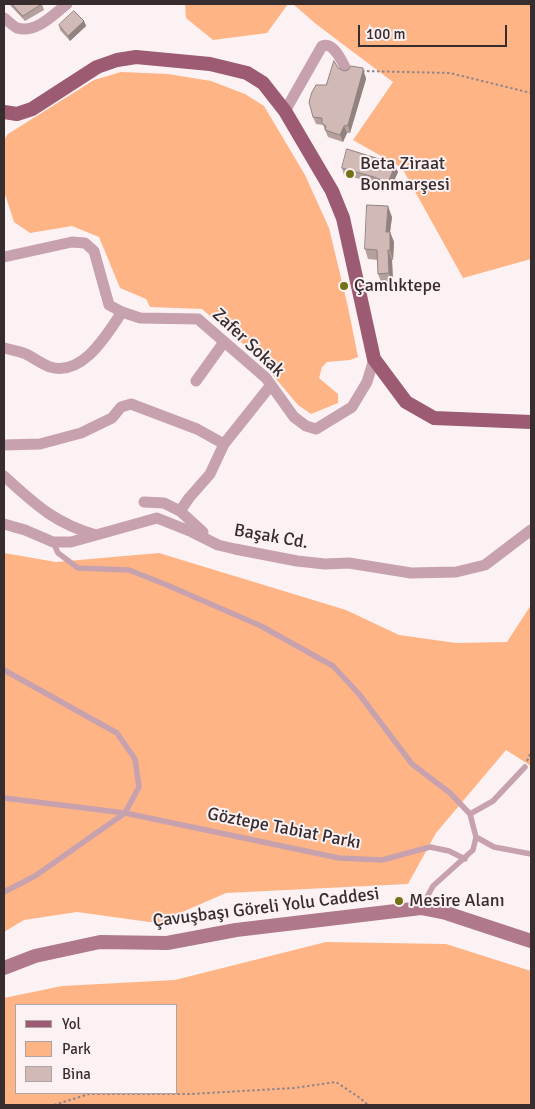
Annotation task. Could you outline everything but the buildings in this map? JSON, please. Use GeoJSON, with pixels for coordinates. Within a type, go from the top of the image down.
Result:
{"type":"FeatureCollection","features":[{"type":"Feature","properties":{"kind":"main road"},"geometry":{"type":"LineString","coordinates":[[4,112],[17,114],[32,109],[97,67],[117,60],[136,58],[210,64],[247,73],[263,83],[285,111],[332,191],[343,218],[374,359],[406,402],[434,418],[531,422]]}},
{"type":"Feature","properties":{"kind":"main road","name":"Çavuşbaşı Göreli Yolu Caddesi"},"geometry":{"type":"LineString","coordinates":[[4,968],[35,956],[100,942],[167,943],[236,930],[421,908],[446,913],[531,941]]}},
{"type":"Feature","properties":{"kind":"street"},"geometry":{"type":"LineString","coordinates":[[4,18],[18,28],[28,28],[40,25],[67,4]]}},
{"type":"Feature","properties":{"kind":"street"},"geometry":{"type":"LineString","coordinates":[[285,111],[322,46],[326,44],[332,46],[347,70]]}},
{"type":"Feature","properties":{"kind":"street"},"geometry":{"type":"LineString","coordinates":[[4,257],[72,242],[85,243],[94,251],[110,306],[122,312],[98,348],[81,361],[63,369],[50,367],[24,353],[4,348]]}},
{"type":"Feature","properties":{"kind":"street","name":"Zafer Sokak"},"geometry":{"type":"LineString","coordinates":[[122,312],[140,318],[198,319],[266,378],[294,417],[306,426],[316,429],[352,407],[367,382],[374,359]]}},
{"type":"Feature","properties":{"kind":"street"},"geometry":{"type":"LineString","coordinates":[[196,381],[224,342]]}},
{"type":"Feature","properties":{"kind":"street"},"geometry":{"type":"LineString","coordinates":[[180,511],[210,474],[224,444],[271,385]]}},
{"type":"Feature","properties":{"kind":"street"},"geometry":{"type":"LineString","coordinates":[[4,444],[40,444],[81,433],[112,418],[121,407],[131,404],[197,429],[224,444]]}},
{"type":"Feature","properties":{"kind":"street"},"geometry":{"type":"LineString","coordinates":[[4,476],[46,513],[75,529],[97,536]]}},
{"type":"Feature","properties":{"kind":"street"},"geometry":{"type":"LineString","coordinates":[[144,502],[164,503],[180,511],[218,545]]}},
{"type":"Feature","properties":{"kind":"street","name":"Başak Cd."},"geometry":{"type":"LineString","coordinates":[[4,524],[25,530],[53,542],[71,542],[97,536],[144,520],[157,518],[218,545],[297,561],[325,564],[349,563],[411,573],[456,572],[485,565],[531,530]]}},
{"type":"Feature","properties":{"kind":"lane"},"geometry":{"type":"LineString","coordinates":[[53,542],[58,553],[78,568],[129,570],[137,573],[262,626],[333,666],[359,694],[412,764],[450,793],[470,814],[476,838],[474,850],[433,886],[421,908]]}},
{"type":"Feature","properties":{"kind":"lane"},"geometry":{"type":"LineString","coordinates":[[4,670],[117,734],[135,759],[139,787],[125,813],[35,876],[4,892]]}},
{"type":"Feature","properties":{"kind":"lane"},"geometry":{"type":"LineString","coordinates":[[470,814],[493,801],[525,766]]}},
{"type":"Feature","properties":{"kind":"lane","name":"Göztepe Tabiat Parkı"},"geometry":{"type":"LineString","coordinates":[[4,798],[125,813],[339,858],[382,860],[430,847],[449,851],[465,859]]}},
{"type":"Feature","properties":{"kind":"lane"},"geometry":{"type":"LineString","coordinates":[[476,838],[494,847],[531,854]]}},
{"type":"Feature","properties":{"kind":"path"},"geometry":{"type":"LineString","coordinates":[[347,70],[450,73],[531,93]]}},
{"type":"Feature","properties":{"kind":"path"},"geometry":{"type":"LineString","coordinates":[[54,1105],[89,1094],[191,1094],[294,1088],[336,1082],[368,1105]]}},
{"type":"Feature","properties":{"kind":"green space"},"geometry":{"type":"Polygon","coordinates":[[[185,4],[288,4],[267,33],[213,40],[186,18],[185,4]]]}},
{"type":"Feature","properties":{"kind":"green space"},"geometry":{"type":"Polygon","coordinates":[[[293,4],[531,4],[531,259],[463,278],[402,168],[353,140],[393,82],[316,24],[293,4]]]}},
{"type":"Feature","properties":{"kind":"green space"},"geometry":{"type":"Polygon","coordinates":[[[121,72],[168,74],[211,81],[245,94],[264,106],[305,175],[329,228],[358,357],[350,360],[327,362],[322,367],[319,378],[338,394],[338,403],[311,414],[298,405],[255,354],[202,309],[150,307],[146,299],[120,288],[99,237],[72,226],[30,233],[14,222],[4,191],[4,140],[8,134],[94,80],[121,72]]]}},
{"type":"Feature","properties":{"kind":"green space"},"geometry":{"type":"Polygon","coordinates":[[[4,553],[56,562],[159,553],[346,610],[399,635],[456,643],[507,642],[531,605],[531,766],[506,750],[436,833],[408,884],[226,893],[157,923],[77,912],[24,920],[4,932],[4,553]]]}},
{"type":"Feature","properties":{"kind":"green space"},"geometry":{"type":"Polygon","coordinates":[[[326,942],[446,944],[531,971],[531,1105],[4,1105],[4,998],[62,986],[175,980],[326,942]]]}},
{"type":"Feature","properties":{"kind":"place","name":"Beta Ziraat Bonmarşesi"},"geometry":{"type":"Point","coordinates":[350,174]}},
{"type":"Feature","properties":{"kind":"place","name":"Çamlıktepe"},"geometry":{"type":"Point","coordinates":[344,286]}},
{"type":"Feature","properties":{"kind":"place","name":"Mesire Alanı"},"geometry":{"type":"Point","coordinates":[399,901]}}]}
